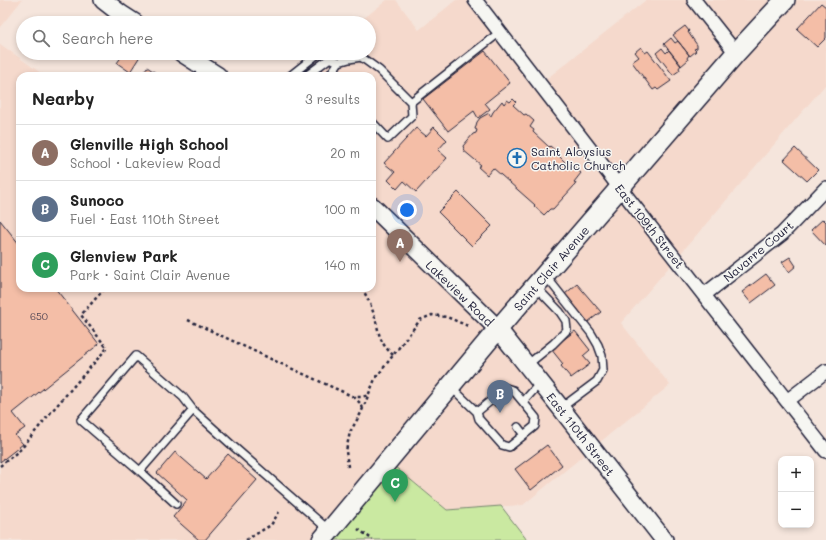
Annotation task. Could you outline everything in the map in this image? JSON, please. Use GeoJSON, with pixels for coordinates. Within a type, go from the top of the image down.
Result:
{"type":"FeatureCollection","features":[{"type":"Feature","properties":{"kind":"main road","name":"Saint Clair Avenue"},"geometry":{"type":"LineString","coordinates":[[326,535],[540,280],[736,53],[785,0]]}},
{"type":"Feature","properties":{"kind":"street"},"geometry":{"type":"LineString","coordinates":[[103,0],[124,16]]}},
{"type":"Feature","properties":{"kind":"street","name":"East 109th Street"},"geometry":{"type":"LineString","coordinates":[[475,0],[826,451]]}},
{"type":"Feature","properties":{"kind":"street"},"geometry":{"type":"LineString","coordinates":[[694,0],[736,53]]}},
{"type":"Feature","properties":{"kind":"street"},"geometry":{"type":"LineString","coordinates":[[193,60],[212,72]]}},
{"type":"Feature","properties":{"kind":"street","name":"Navarre Court"},"geometry":{"type":"LineString","coordinates":[[704,295],[782,234],[826,188]]}},
{"type":"Feature","properties":{"kind":"street","name":"Lakeview Road"},"geometry":{"type":"LineString","coordinates":[[376,210],[498,329]]}},
{"type":"Feature","properties":{"kind":"street","name":"East 110th Street"},"geometry":{"type":"LineString","coordinates":[[498,329],[664,540]]}},
{"type":"Feature","properties":{"kind":"street"},"geometry":{"type":"LineString","coordinates":[[787,401],[826,371]]}},
{"type":"Feature","properties":{"kind":"lane"},"geometry":{"type":"LineString","coordinates":[[411,102],[500,32]]}},
{"type":"Feature","properties":{"kind":"lane"},"geometry":{"type":"LineString","coordinates":[[295,72],[310,60]]}},
{"type":"Feature","properties":{"kind":"lane"},"geometry":{"type":"LineString","coordinates":[[311,72],[327,60]]}},
{"type":"Feature","properties":{"kind":"lane"},"geometry":{"type":"LineString","coordinates":[[334,60],[339,62]]}},
{"type":"Feature","properties":{"kind":"lane"},"geometry":{"type":"LineString","coordinates":[[332,72],[339,62],[346,60]]}},
{"type":"Feature","properties":{"kind":"lane"},"geometry":{"type":"LineString","coordinates":[[364,60],[379,70],[411,102],[412,116],[388,139],[376,126]]}},
{"type":"Feature","properties":{"kind":"lane"},"geometry":{"type":"LineString","coordinates":[[526,365],[553,344],[567,330],[566,321],[540,280]]}},
{"type":"Feature","properties":{"kind":"lane"},"geometry":{"type":"LineString","coordinates":[[540,280],[591,333],[602,356],[603,370],[597,381],[561,408]]}},
{"type":"Feature","properties":{"kind":"lane"},"geometry":{"type":"LineString","coordinates":[[176,504],[81,420],[136,356],[184,397],[193,410],[269,478],[326,535]]}},
{"type":"Feature","properties":{"kind":"lane"},"geometry":{"type":"LineString","coordinates":[[523,402],[540,382]]}},
{"type":"Feature","properties":{"kind":"lane"},"geometry":{"type":"LineString","coordinates":[[450,386],[477,412],[479,419],[502,445],[509,447],[535,426],[536,418],[513,390],[506,388],[496,400],[477,412]]}},
{"type":"Feature","properties":{"kind":"lane"},"geometry":{"type":"LineString","coordinates":[[140,471],[193,410]]}},
{"type":"Feature","properties":{"kind":"lane"},"geometry":{"type":"LineString","coordinates":[[518,427],[524,435]]}},
{"type":"Feature","properties":{"kind":"path"},"geometry":{"type":"LineString","coordinates":[[0,466],[22,449],[107,348],[81,315],[101,292]]}},
{"type":"Feature","properties":{"kind":"path"},"geometry":{"type":"LineString","coordinates":[[364,292],[375,317],[379,337],[384,346],[393,355]]}},
{"type":"Feature","properties":{"kind":"path"},"geometry":{"type":"LineString","coordinates":[[348,467],[346,451],[350,432],[363,409],[375,379],[420,320],[432,315],[447,317],[468,326]]}},
{"type":"Feature","properties":{"kind":"path"},"geometry":{"type":"LineString","coordinates":[[188,320],[271,360],[354,397],[363,409]]}},
{"type":"Feature","properties":{"kind":"path"},"geometry":{"type":"LineString","coordinates":[[354,397],[361,397],[369,394]]}},
{"type":"Feature","properties":{"kind":"path"},"geometry":{"type":"LineString","coordinates":[[246,540],[271,525],[279,512]]}},
{"type":"Feature","properties":{"kind":"path"},"geometry":{"type":"LineString","coordinates":[[358,529],[373,540]]}},
{"type":"Feature","properties":{"kind":"shaded area"},"geometry":{"type":"Polygon","coordinates":[[[0,0],[22,0],[0,27],[0,0]]]}},
{"type":"Feature","properties":{"kind":"shaded area"},"geometry":{"type":"Polygon","coordinates":[[[387,0],[396,0],[419,30],[456,0],[475,0],[540,84],[646,0],[826,0],[826,84],[621,323],[670,385],[523,505],[447,510],[388,461],[322,540],[0,540],[0,44],[16,55],[16,60],[22,60],[39,72],[16,72],[16,292],[376,292],[376,222],[382,216],[376,210],[376,72],[298,72],[312,60],[376,60],[376,16],[367,16],[387,0]]]}},
{"type":"Feature","properties":{"kind":"green space"},"geometry":{"type":"Polygon","coordinates":[[[388,461],[447,510],[501,506],[527,540],[322,540],[388,461]]]}},
{"type":"Feature","properties":{"kind":"building"},"geometry":{"type":"Polygon","coordinates":[[[821,3],[826,7],[826,38],[817,47],[797,29],[821,3]]]}},
{"type":"Feature","properties":{"kind":"building"},"geometry":{"type":"Polygon","coordinates":[[[685,26],[697,45],[697,48],[694,49],[696,51],[690,56],[673,35],[685,26]]]}},
{"type":"Feature","properties":{"kind":"building"},"geometry":{"type":"Polygon","coordinates":[[[671,38],[675,43],[678,41],[689,55],[687,58],[688,60],[681,66],[664,44],[671,38]]]}},
{"type":"Feature","properties":{"kind":"building"},"geometry":{"type":"Polygon","coordinates":[[[641,47],[645,53],[648,51],[671,81],[658,90],[656,88],[653,90],[632,62],[639,57],[635,52],[641,47]]]}},
{"type":"Feature","properties":{"kind":"building"},"geometry":{"type":"Polygon","coordinates":[[[662,48],[666,53],[669,50],[681,65],[679,68],[680,70],[673,75],[656,53],[662,48]]]}},
{"type":"Feature","properties":{"kind":"building"},"geometry":{"type":"Polygon","coordinates":[[[485,51],[510,83],[485,103],[490,109],[478,118],[474,111],[448,131],[423,99],[485,51]]]}},
{"type":"Feature","properties":{"kind":"building"},"geometry":{"type":"Polygon","coordinates":[[[119,60],[138,60],[130,72],[117,63],[119,60]]]}},
{"type":"Feature","properties":{"kind":"building"},"geometry":{"type":"Polygon","coordinates":[[[147,67],[154,72],[144,72],[147,67]]]}},
{"type":"Feature","properties":{"kind":"building","name":"Saint Aloysius Catholic Church"},"geometry":{"type":"Polygon","coordinates":[[[513,99],[516,102],[513,105],[524,115],[526,114],[534,121],[530,127],[534,130],[533,132],[549,147],[550,146],[556,151],[555,152],[569,166],[571,164],[581,173],[574,182],[576,183],[575,185],[553,209],[550,209],[544,215],[534,206],[535,205],[493,168],[487,175],[478,167],[481,165],[463,150],[463,146],[473,134],[476,133],[477,130],[475,129],[480,118],[489,113],[491,116],[502,101],[504,104],[507,100],[510,102],[513,99]]]}},
{"type":"Feature","properties":{"kind":"building"},"geometry":{"type":"Polygon","coordinates":[[[434,127],[447,140],[438,150],[447,158],[416,192],[404,181],[397,189],[388,180],[395,172],[384,163],[416,128],[426,136],[434,127]]]}},
{"type":"Feature","properties":{"kind":"building"},"geometry":{"type":"Polygon","coordinates":[[[795,148],[818,170],[807,181],[784,160],[795,148]]]}},
{"type":"Feature","properties":{"kind":"building"},"geometry":{"type":"Polygon","coordinates":[[[458,192],[492,226],[472,246],[438,212],[458,192]]]}},
{"type":"Feature","properties":{"kind":"building"},"geometry":{"type":"Polygon","coordinates":[[[823,219],[826,222],[826,246],[811,230],[823,219]]]}},
{"type":"Feature","properties":{"kind":"building"},"geometry":{"type":"Polygon","coordinates":[[[0,220],[16,240],[16,292],[58,292],[99,344],[13,413],[25,428],[15,435],[23,444],[0,462],[0,220]]]}},
{"type":"Feature","properties":{"kind":"building"},"geometry":{"type":"Polygon","coordinates":[[[790,257],[796,266],[789,272],[782,262],[790,257]]]}},
{"type":"Feature","properties":{"kind":"building"},"geometry":{"type":"Polygon","coordinates":[[[766,274],[775,285],[751,303],[742,292],[766,274]]]}},
{"type":"Feature","properties":{"kind":"building"},"geometry":{"type":"Polygon","coordinates":[[[577,284],[601,312],[588,322],[565,294],[577,284]]]}},
{"type":"Feature","properties":{"kind":"building"},"geometry":{"type":"Polygon","coordinates":[[[575,331],[590,350],[583,356],[590,364],[571,378],[561,366],[563,364],[551,349],[575,331]]]}},
{"type":"Feature","properties":{"kind":"building"},"geometry":{"type":"Polygon","coordinates":[[[547,445],[562,465],[531,490],[515,469],[547,445]]]}},
{"type":"Feature","properties":{"kind":"building"},"geometry":{"type":"Polygon","coordinates":[[[175,452],[206,479],[228,454],[257,480],[205,540],[199,540],[173,517],[187,500],[157,473],[175,452]]]}},
{"type":"Feature","properties":{"kind":"place","name":"Saint Aloysius Catholic Church"},"geometry":{"type":"Point","coordinates":[517,158]}},
{"type":"Feature","properties":{"kind":"place","name":"Glenville High School"},"geometry":{"type":"Point","coordinates":[400,262]}},
{"type":"Feature","properties":{"kind":"place","name":"Sunoco"},"geometry":{"type":"Point","coordinates":[500,413]}},
{"type":"Feature","properties":{"kind":"place","name":"Glenview Park"},"geometry":{"type":"Point","coordinates":[395,502]}}]}
